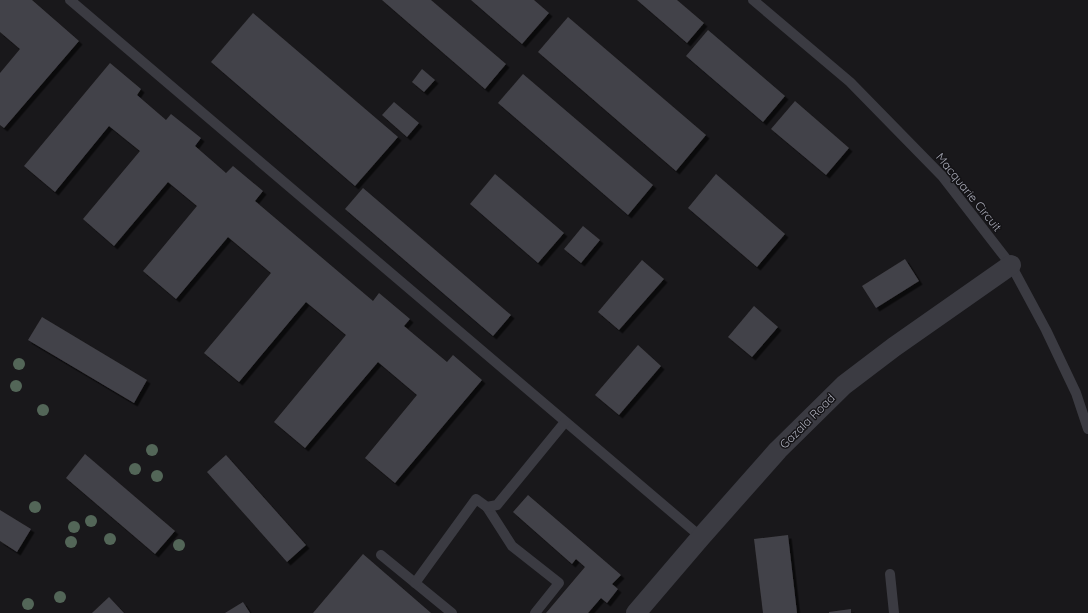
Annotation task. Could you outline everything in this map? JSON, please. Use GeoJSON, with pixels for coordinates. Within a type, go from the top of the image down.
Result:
{"type":"FeatureCollection","features":[{"type":"Feature","properties":{"kind":"street","name":"Gazala Road"},"geometry":{"type":"LineString","coordinates":[[636,613],[778,450],[844,385],[894,347],[1010,265]]}},
{"type":"Feature","properties":{"kind":"lane"},"geometry":{"type":"LineString","coordinates":[[70,0],[701,537]]}},
{"type":"Feature","properties":{"kind":"lane","name":"Macquarie Circuit"},"geometry":{"type":"LineString","coordinates":[[753,0],[850,82],[942,176],[1010,265],[1046,330],[1076,393],[1088,429]]}},
{"type":"Feature","properties":{"kind":"lane"},"geometry":{"type":"LineString","coordinates":[[487,507],[498,505],[565,422]]}},
{"type":"Feature","properties":{"kind":"lane"},"geometry":{"type":"LineString","coordinates":[[415,583],[476,499],[487,507],[512,546],[559,583],[535,613]]}},
{"type":"Feature","properties":{"kind":"lane"},"geometry":{"type":"LineString","coordinates":[[381,555],[452,613]]}},
{"type":"Feature","properties":{"kind":"lane"},"geometry":{"type":"LineString","coordinates":[[890,574],[894,613]]}},
{"type":"Feature","properties":{"kind":"building"},"geometry":{"type":"Polygon","coordinates":[[[0,0],[32,0],[79,41],[4,128],[0,125],[0,73],[20,49],[0,32],[0,0]]]}},
{"type":"Feature","properties":{"kind":"building"},"geometry":{"type":"Polygon","coordinates":[[[382,0],[431,0],[506,64],[485,89],[382,0]]]}},
{"type":"Feature","properties":{"kind":"building"},"geometry":{"type":"Polygon","coordinates":[[[471,0],[534,0],[549,13],[522,44],[471,0]]]}},
{"type":"Feature","properties":{"kind":"building"},"geometry":{"type":"Polygon","coordinates":[[[637,0],[677,0],[704,23],[687,43],[637,0]]]}},
{"type":"Feature","properties":{"kind":"building"},"geometry":{"type":"Polygon","coordinates":[[[253,13],[398,137],[355,186],[211,62],[253,13]]]}},
{"type":"Feature","properties":{"kind":"building"},"geometry":{"type":"Polygon","coordinates":[[[568,17],[706,135],[676,171],[538,52],[568,17]]]}},
{"type":"Feature","properties":{"kind":"building"},"geometry":{"type":"Polygon","coordinates":[[[708,30],[785,96],[763,122],[686,56],[708,30]]]}},
{"type":"Feature","properties":{"kind":"building"},"geometry":{"type":"Polygon","coordinates":[[[110,63],[141,89],[137,95],[166,120],[171,114],[201,138],[195,146],[226,173],[233,166],[263,191],[255,201],[373,301],[379,293],[410,319],[404,326],[447,362],[453,355],[482,380],[395,483],[365,458],[417,395],[378,362],[305,448],[274,422],[346,335],[306,302],[239,382],[204,353],[271,273],[228,237],[176,299],[143,271],[197,206],[168,182],[114,246],[83,219],[140,151],[109,126],[55,192],[24,166],[110,63]]]}},
{"type":"Feature","properties":{"kind":"building"},"geometry":{"type":"Polygon","coordinates":[[[422,69],[435,80],[424,92],[412,82],[422,69]]]}},
{"type":"Feature","properties":{"kind":"building"},"geometry":{"type":"Polygon","coordinates":[[[523,74],[653,185],[628,215],[498,103],[523,74]]]}},
{"type":"Feature","properties":{"kind":"building"},"geometry":{"type":"Polygon","coordinates":[[[795,101],[849,148],[826,175],[771,129],[795,101]]]}},
{"type":"Feature","properties":{"kind":"building"},"geometry":{"type":"Polygon","coordinates":[[[394,102],[419,123],[407,137],[382,115],[394,102]]]}},
{"type":"Feature","properties":{"kind":"building"},"geometry":{"type":"Polygon","coordinates":[[[495,174],[564,233],[538,263],[470,204],[495,174]]]}},
{"type":"Feature","properties":{"kind":"building"},"geometry":{"type":"Polygon","coordinates":[[[716,174],[785,234],[757,267],[688,208],[716,174]]]}},
{"type":"Feature","properties":{"kind":"building"},"geometry":{"type":"Polygon","coordinates":[[[363,188],[511,315],[493,336],[345,209],[363,188]]]}},
{"type":"Feature","properties":{"kind":"building"},"geometry":{"type":"Polygon","coordinates":[[[583,226],[600,240],[581,263],[564,249],[583,226]]]}},
{"type":"Feature","properties":{"kind":"building"},"geometry":{"type":"Polygon","coordinates":[[[905,259],[919,281],[876,308],[862,286],[905,259]]]}},
{"type":"Feature","properties":{"kind":"building"},"geometry":{"type":"Polygon","coordinates":[[[642,260],[664,279],[619,330],[598,312],[642,260]]]}},
{"type":"Feature","properties":{"kind":"building"},"geometry":{"type":"Polygon","coordinates":[[[754,306],[778,327],[752,357],[728,337],[754,306]]]}},
{"type":"Feature","properties":{"kind":"building"},"geometry":{"type":"Polygon","coordinates":[[[42,317],[147,380],[134,403],[28,340],[42,317]]]}},
{"type":"Feature","properties":{"kind":"building"},"geometry":{"type":"Polygon","coordinates":[[[638,345],[661,366],[619,415],[595,395],[638,345]]]}},
{"type":"Feature","properties":{"kind":"building"},"geometry":{"type":"Polygon","coordinates":[[[85,454],[175,531],[155,554],[66,478],[85,454]]]}},
{"type":"Feature","properties":{"kind":"building"},"geometry":{"type":"Polygon","coordinates":[[[226,455],[306,545],[287,562],[207,472],[226,455]]]}},
{"type":"Feature","properties":{"kind":"building"},"geometry":{"type":"Polygon","coordinates":[[[528,495],[621,575],[612,584],[618,589],[607,603],[601,598],[588,613],[546,613],[585,567],[576,559],[572,564],[513,512],[528,495]]]}},
{"type":"Feature","properties":{"kind":"building"},"geometry":{"type":"Polygon","coordinates":[[[0,510],[31,529],[17,552],[0,541],[0,510]]]}},
{"type":"Feature","properties":{"kind":"building"},"geometry":{"type":"Polygon","coordinates":[[[788,535],[797,613],[763,613],[754,539],[788,535]]]}},
{"type":"Feature","properties":{"kind":"building"},"geometry":{"type":"Polygon","coordinates":[[[363,554],[431,613],[313,613],[363,554]]]}},
{"type":"Feature","properties":{"kind":"building"},"geometry":{"type":"Polygon","coordinates":[[[109,597],[124,613],[92,613],[109,597]]]}},
{"type":"Feature","properties":{"kind":"building"},"geometry":{"type":"Polygon","coordinates":[[[243,602],[250,613],[225,613],[243,602]]]}},
{"type":"Feature","properties":{"kind":"building"},"geometry":{"type":"Polygon","coordinates":[[[851,609],[851,613],[829,613],[829,612],[851,609]]]}}]}
